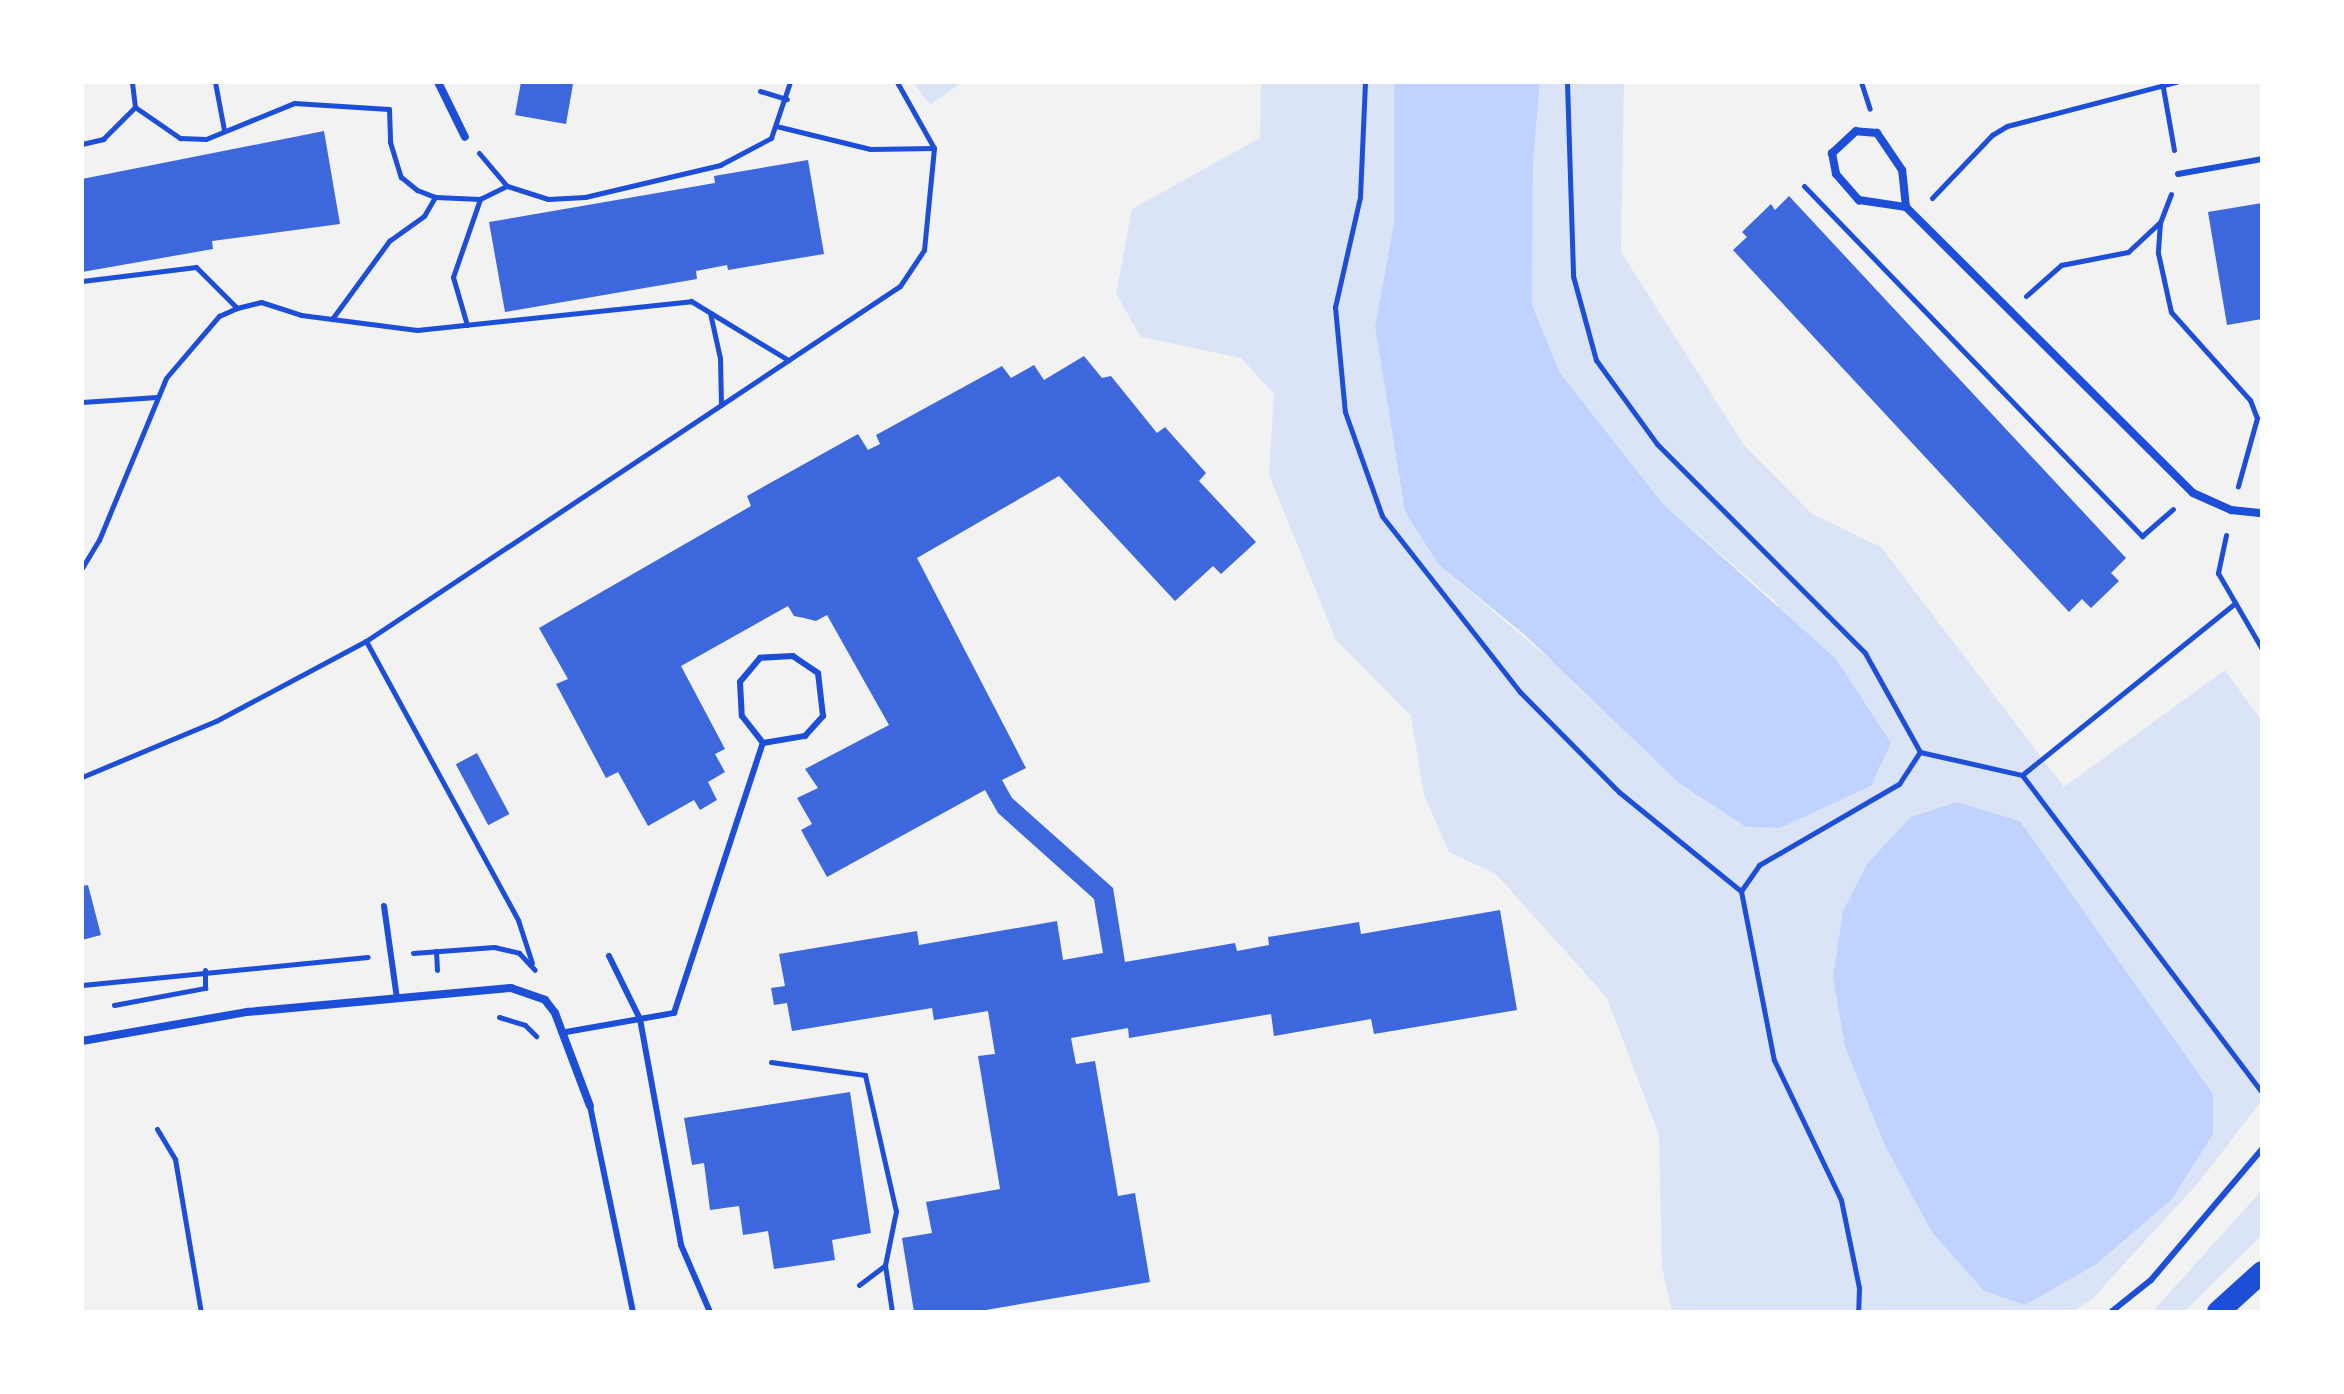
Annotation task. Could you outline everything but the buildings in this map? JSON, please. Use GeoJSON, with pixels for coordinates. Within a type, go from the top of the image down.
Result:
{"type":"FeatureCollection","features":[{"type":"Feature","properties":{"kind":"highway"},"geometry":{"type":"LineString","coordinates":[[2218,1312],[2262,1272]]}},
{"type":"Feature","properties":{"kind":"street"},"geometry":{"type":"LineString","coordinates":[[438,82],[465,137]]}},
{"type":"Feature","properties":{"kind":"street"},"geometry":{"type":"LineString","coordinates":[[1906,207],[1902,170],[1877,133],[1856,131],[1832,153],[1836,174],[1859,200],[1906,207],[2193,493],[2231,510],[2262,513]]}},
{"type":"Feature","properties":{"kind":"street"},"geometry":{"type":"LineString","coordinates":[[82,1041],[171,1022],[511,988],[545,1000],[566,1032],[590,1106]]}},
{"type":"Feature","properties":{"kind":"lane"},"geometry":{"type":"LineString","coordinates":[[2178,174],[2262,159]]}},
{"type":"Feature","properties":{"kind":"lane"},"geometry":{"type":"LineString","coordinates":[[793,656],[818,673],[823,716],[805,736],[763,743],[742,716],[740,682],[760,658],[793,656]]}},
{"type":"Feature","properties":{"kind":"lane"},"geometry":{"type":"LineString","coordinates":[[566,1032],[674,1013],[763,743]]}},
{"type":"Feature","properties":{"kind":"lane"},"geometry":{"type":"LineString","coordinates":[[384,906],[397,999]]}},
{"type":"Feature","properties":{"kind":"lane"},"geometry":{"type":"LineString","coordinates":[[609,956],[640,1019],[681,1245],[710,1312]]}},
{"type":"Feature","properties":{"kind":"lane"},"geometry":{"type":"LineString","coordinates":[[590,1106],[633,1312]]}},
{"type":"Feature","properties":{"kind":"lane"},"geometry":{"type":"LineString","coordinates":[[2111,1312],[2151,1280],[2262,1149]]}},
{"type":"Feature","properties":{"kind":"path"},"geometry":{"type":"LineString","coordinates":[[82,144],[103,139],[135,107],[132,82]]}},
{"type":"Feature","properties":{"kind":"path"},"geometry":{"type":"LineString","coordinates":[[215,82],[224,130]]}},
{"type":"Feature","properties":{"kind":"path"},"geometry":{"type":"LineString","coordinates":[[82,777],[216,721],[366,641],[900,286],[924,250],[934,148],[897,82]]}},
{"type":"Feature","properties":{"kind":"path"},"geometry":{"type":"LineString","coordinates":[[1365,82],[1360,197],[1335,307],[1345,412],[1382,516],[1520,692],[1619,792],[1741,891],[1774,1060],[1841,1200],[1859,1288],[1858,1312]]}},
{"type":"Feature","properties":{"kind":"path"},"geometry":{"type":"LineString","coordinates":[[1567,82],[1573,276],[1596,360],[1657,444],[1865,653],[1920,752],[2022,775],[2262,1092]]}},
{"type":"Feature","properties":{"kind":"path"},"geometry":{"type":"LineString","coordinates":[[1914,215],[2007,126],[2176,82]]}},
{"type":"Feature","properties":{"kind":"path"},"geometry":{"type":"LineString","coordinates":[[2162,84],[2178,174],[2160,222],[2158,253],[2171,312],[2250,400],[2257,418],[2231,510],[2218,573],[2262,649]]}},
{"type":"Feature","properties":{"kind":"path"},"geometry":{"type":"LineString","coordinates":[[760,91],[787,99]]}},
{"type":"Feature","properties":{"kind":"path"},"geometry":{"type":"LineString","coordinates":[[776,126],[870,149],[934,148]]}},
{"type":"Feature","properties":{"kind":"path"},"geometry":{"type":"LineString","coordinates":[[465,137],[507,186]]}},
{"type":"Feature","properties":{"kind":"path"},"geometry":{"type":"LineString","coordinates":[[1804,186],[2142,536],[2193,493]]}},
{"type":"Feature","properties":{"kind":"path"},"geometry":{"type":"LineString","coordinates":[[332,319],[389,241],[424,216],[435,197]]}},
{"type":"Feature","properties":{"kind":"path"},"geometry":{"type":"LineString","coordinates":[[467,325],[453,277],[480,199]]}},
{"type":"Feature","properties":{"kind":"path"},"geometry":{"type":"LineString","coordinates":[[2011,311],[2061,265],[2128,252],[2160,222]]}},
{"type":"Feature","properties":{"kind":"path"},"geometry":{"type":"LineString","coordinates":[[82,281],[196,267],[237,308]]}},
{"type":"Feature","properties":{"kind":"path"},"geometry":{"type":"LineString","coordinates":[[82,568],[99,540],[166,378],[219,316],[237,308],[261,302],[332,319],[417,330],[691,301],[788,360]]}},
{"type":"Feature","properties":{"kind":"path"},"geometry":{"type":"LineString","coordinates":[[710,312],[720,358],[721,405]]}},
{"type":"Feature","properties":{"kind":"path"},"geometry":{"type":"LineString","coordinates":[[82,402],[157,397]]}},
{"type":"Feature","properties":{"kind":"path"},"geometry":{"type":"LineString","coordinates":[[2022,775],[2235,603]]}},
{"type":"Feature","properties":{"kind":"path"},"geometry":{"type":"LineString","coordinates":[[366,641],[518,920],[532,965],[544,984],[545,1000]]}},
{"type":"Feature","properties":{"kind":"path"},"geometry":{"type":"LineString","coordinates":[[1741,891],[1759,865],[1835,818],[1899,784],[1920,752]]}},
{"type":"Feature","properties":{"kind":"path"},"geometry":{"type":"LineString","coordinates":[[82,985],[205,970],[494,947],[519,953],[532,965]]}},
{"type":"Feature","properties":{"kind":"path"},"geometry":{"type":"LineString","coordinates":[[436,951],[439,995]]}},
{"type":"Feature","properties":{"kind":"path"},"geometry":{"type":"LineString","coordinates":[[114,1005],[205,988],[205,970]]}},
{"type":"Feature","properties":{"kind":"path"},"geometry":{"type":"LineString","coordinates":[[488,1016],[525,1025],[545,1047]]}},
{"type":"Feature","properties":{"kind":"path"},"geometry":{"type":"LineString","coordinates":[[771,1062],[865,1075],[896,1211],[885,1265],[892,1312]]}},
{"type":"Feature","properties":{"kind":"path"},"geometry":{"type":"LineString","coordinates":[[157,1129],[175,1159],[201,1312]]}},
{"type":"Feature","properties":{"kind":"path"},"geometry":{"type":"LineString","coordinates":[[859,1285],[885,1265]]}},
{"type":"Feature","properties":{"kind":"shaded area"},"geometry":{"type":"Polygon","coordinates":[[[913,82],[963,82],[930,105],[913,82]]]}},
{"type":"Feature","properties":{"kind":"shaded area"},"geometry":{"type":"Polygon","coordinates":[[[1261,82],[1394,82],[1394,223],[1375,327],[1405,512],[1439,565],[1746,827],[1780,828],[1871,786],[1775,601],[1663,504],[1560,373],[1532,305],[1533,163],[1540,82],[1624,82],[1621,252],[1744,445],[1812,514],[1881,547],[2064,787],[2225,670],[2262,721],[2262,1100],[2199,1182],[2092,1299],[2073,1312],[1672,1312],[1662,1267],[1659,1135],[1607,998],[1496,874],[1449,852],[1424,795],[1411,716],[1336,640],[1269,475],[1274,394],[1241,358],[1141,337],[1116,294],[1132,209],[1260,138],[1261,82]],[[1957,802],[1833,978],[1845,1047],[1885,1146],[1932,1232],[2213,1133],[2213,1094],[2020,821],[1957,802]]]}},
{"type":"Feature","properties":{"kind":"shaded area"},"geometry":{"type":"Polygon","coordinates":[[[2262,1190],[2262,1235],[2184,1312],[2152,1312],[2262,1190]]]}},
{"type":"Feature","properties":{"kind":"water"},"geometry":{"type":"Polygon","coordinates":[[[1394,82],[1540,82],[1533,163],[1532,305],[1560,373],[1663,504],[1836,659],[1891,743],[1871,786],[1780,828],[1746,827],[1679,783],[1525,635],[1439,565],[1405,512],[1375,327],[1394,223],[1394,82]]]}},
{"type":"Feature","properties":{"kind":"water"},"geometry":{"type":"Polygon","coordinates":[[[1957,802],[2020,821],[2213,1094],[2213,1134],[2172,1199],[2095,1265],[2025,1305],[1984,1291],[1932,1232],[1885,1146],[1845,1047],[1833,978],[1843,911],[1868,863],[1911,817],[1957,802]]]}}]}
